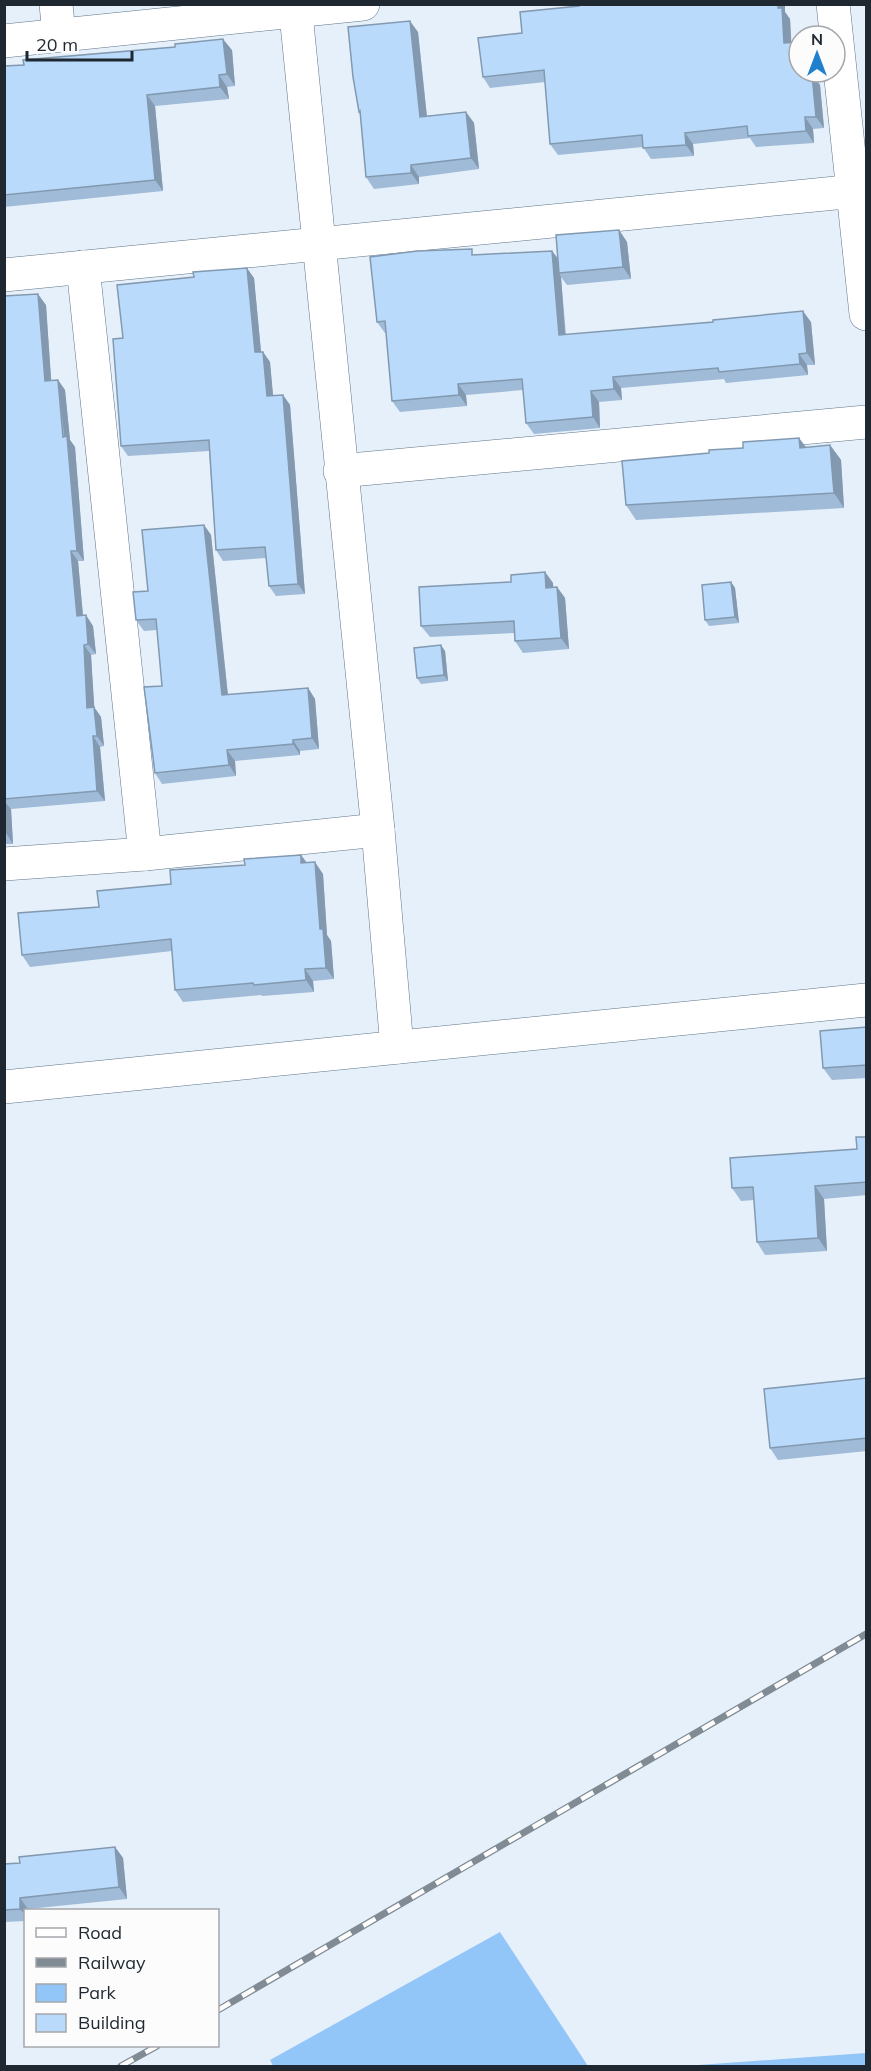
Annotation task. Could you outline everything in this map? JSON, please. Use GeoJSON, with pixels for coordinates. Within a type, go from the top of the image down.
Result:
{"type":"FeatureCollection","features":[{"type":"Feature","properties":{"kind":"street"},"geometry":{"type":"LineString","coordinates":[[4,41],[58,20],[363,4]]}},
{"type":"Feature","properties":{"kind":"street"},"geometry":{"type":"LineString","coordinates":[[833,4],[861,191],[867,314]]}},
{"type":"Feature","properties":{"kind":"street"},"geometry":{"type":"LineString","coordinates":[[296,8],[340,471],[378,830],[397,1047]]}},
{"type":"Feature","properties":{"kind":"street"},"geometry":{"type":"LineString","coordinates":[[4,275],[861,191]]}},
{"type":"Feature","properties":{"kind":"street"},"geometry":{"type":"LineString","coordinates":[[83,267],[145,854]]}},
{"type":"Feature","properties":{"kind":"street"},"geometry":{"type":"LineString","coordinates":[[340,471],[867,422]]}},
{"type":"Feature","properties":{"kind":"street"},"geometry":{"type":"LineString","coordinates":[[4,864],[145,854],[378,830]]}},
{"type":"Feature","properties":{"kind":"street"},"geometry":{"type":"LineString","coordinates":[[4,1087],[867,1000]]}},
{"type":"Feature","properties":{"kind":"green space"},"geometry":{"type":"Polygon","coordinates":[[[500,1932],[588,2066],[273,2066],[270,2060],[500,1932]]]}},
{"type":"Feature","properties":{"kind":"green space"},"geometry":{"type":"Polygon","coordinates":[[[866,2053],[866,2066],[684,2066],[866,2053]]]}},
{"type":"Feature","properties":{"kind":"building"},"geometry":{"type":"Polygon","coordinates":[[[579,4],[778,4],[778,8],[782,8],[784,43],[787,43],[787,84],[813,84],[816,117],[805,117],[806,131],[748,136],[747,126],[685,133],[686,145],[643,148],[642,135],[550,144],[544,70],[483,77],[478,38],[522,33],[520,12],[579,6],[579,4]]]}},
{"type":"Feature","properties":{"kind":"building"},"geometry":{"type":"Polygon","coordinates":[[[410,21],[420,117],[466,112],[471,158],[411,165],[411,173],[366,177],[360,111],[353,77],[348,27],[410,21]]]}},
{"type":"Feature","properties":{"kind":"building"},"geometry":{"type":"Polygon","coordinates":[[[223,39],[227,74],[219,75],[220,87],[147,95],[155,180],[4,195],[4,66],[24,65],[23,60],[175,47],[175,44],[223,39]]]}},
{"type":"Feature","properties":{"kind":"building"},"geometry":{"type":"Polygon","coordinates":[[[619,230],[623,267],[559,273],[556,235],[619,230]]]}},
{"type":"Feature","properties":{"kind":"building"},"geometry":{"type":"Polygon","coordinates":[[[472,249],[472,255],[552,251],[559,335],[713,322],[713,320],[803,311],[807,353],[799,354],[800,364],[719,372],[718,368],[613,377],[614,389],[591,391],[593,417],[526,423],[522,379],[458,384],[459,395],[392,401],[385,321],[377,322],[370,257],[417,251],[472,249]]]}},
{"type":"Feature","properties":{"kind":"building"},"geometry":{"type":"Polygon","coordinates":[[[247,268],[255,352],[263,352],[267,396],[283,395],[298,584],[269,586],[265,547],[216,550],[209,440],[121,446],[113,339],[123,338],[117,285],[194,277],[193,272],[247,268]]]}},
{"type":"Feature","properties":{"kind":"building"},"geometry":{"type":"Polygon","coordinates":[[[38,294],[45,381],[58,380],[63,437],[67,436],[77,551],[71,551],[77,616],[86,615],[88,644],[84,645],[87,708],[94,707],[97,736],[93,736],[97,791],[4,799],[4,296],[38,294]]]}},
{"type":"Feature","properties":{"kind":"building"},"geometry":{"type":"Polygon","coordinates":[[[799,438],[800,448],[830,445],[834,493],[626,505],[622,461],[709,453],[709,450],[743,448],[743,442],[799,438]]]}},
{"type":"Feature","properties":{"kind":"building"},"geometry":{"type":"Polygon","coordinates":[[[204,525],[222,695],[308,688],[312,738],[293,740],[293,744],[227,750],[229,765],[155,773],[144,687],[162,686],[156,619],[136,620],[133,592],[148,591],[142,530],[204,525]]]}},
{"type":"Feature","properties":{"kind":"building"},"geometry":{"type":"Polygon","coordinates":[[[545,572],[546,588],[557,587],[561,638],[515,641],[514,621],[421,626],[419,587],[511,582],[511,575],[545,572]]]}},
{"type":"Feature","properties":{"kind":"building"},"geometry":{"type":"Polygon","coordinates":[[[731,582],[735,617],[705,620],[702,585],[731,582]]]}},
{"type":"Feature","properties":{"kind":"building"},"geometry":{"type":"Polygon","coordinates":[[[441,645],[444,675],[417,678],[414,648],[441,645]]]}},
{"type":"Feature","properties":{"kind":"building"},"geometry":{"type":"Polygon","coordinates":[[[301,855],[301,863],[315,862],[320,929],[323,929],[326,968],[305,969],[306,980],[175,990],[171,939],[22,955],[18,913],[99,907],[97,891],[171,884],[170,870],[245,865],[244,859],[301,855]]]}},
{"type":"Feature","properties":{"kind":"building"},"geometry":{"type":"Polygon","coordinates":[[[867,1027],[867,1065],[823,1068],[820,1031],[867,1027]]]}},
{"type":"Feature","properties":{"kind":"building"},"geometry":{"type":"Polygon","coordinates":[[[856,1137],[867,1137],[867,1182],[815,1186],[818,1238],[757,1242],[753,1187],[732,1188],[730,1158],[857,1149],[856,1137]]]}},
{"type":"Feature","properties":{"kind":"building"},"geometry":{"type":"Polygon","coordinates":[[[867,1378],[867,1438],[770,1448],[764,1389],[867,1378]]]}},
{"type":"Feature","properties":{"kind":"building"},"geometry":{"type":"Polygon","coordinates":[[[115,1847],[119,1887],[20,1898],[20,1909],[4,1910],[4,1864],[20,1863],[19,1857],[115,1847]]]}},
{"type":"Feature","properties":{"kind":"railway"},"geometry":{"type":"LineString","coordinates":[[219,2009],[866,1634]]}},
{"type":"Feature","properties":{"kind":"railway"},"geometry":{"type":"LineString","coordinates":[[121,2066],[155,2047]]}}]}
